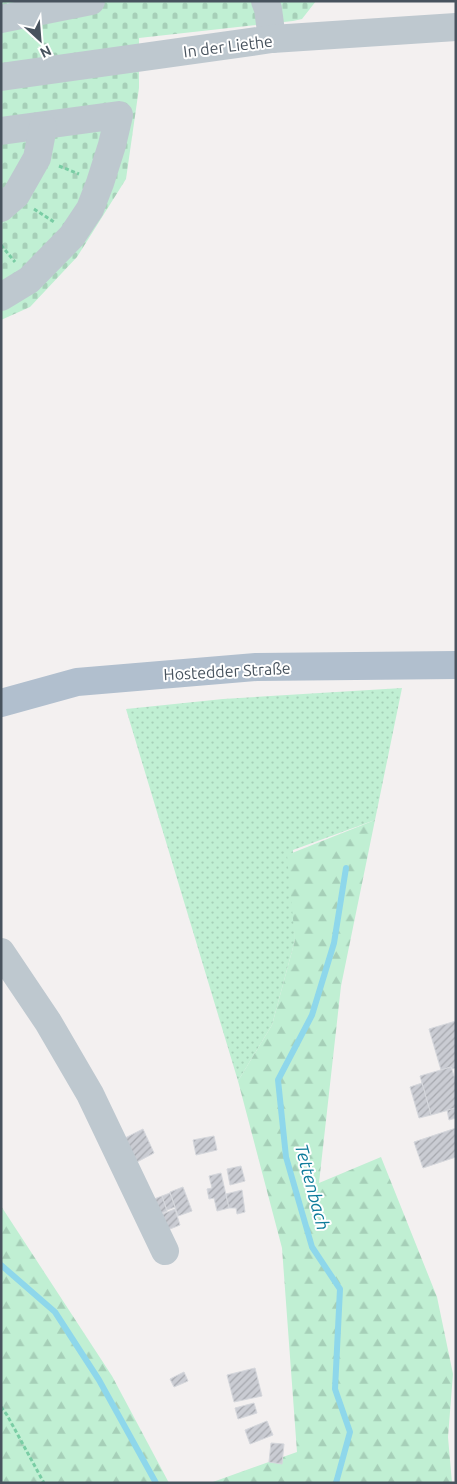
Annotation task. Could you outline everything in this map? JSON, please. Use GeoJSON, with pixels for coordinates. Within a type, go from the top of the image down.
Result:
{"type":"FeatureCollection","features":[{"type":"Feature","properties":{"kind":"main road","name":"Hostedder Straße"},"geometry":{"type":"LineString","coordinates":[[1,703],[77,682],[87,681],[256,667],[456,665]]}},
{"type":"Feature","properties":{"kind":"lane"},"geometry":{"type":"LineString","coordinates":[[1,19],[91,1]]}},
{"type":"Feature","properties":{"kind":"lane"},"geometry":{"type":"LineString","coordinates":[[272,39],[274,4]]}},
{"type":"Feature","properties":{"kind":"lane","name":"In der Liethe"},"geometry":{"type":"LineString","coordinates":[[1,77],[272,39],[456,27]]}},
{"type":"Feature","properties":{"kind":"lane"},"geometry":{"type":"LineString","coordinates":[[1,131],[42,127],[119,115],[112,145],[90,209],[72,236],[29,280],[1,297]]}},
{"type":"Feature","properties":{"kind":"lane"},"geometry":{"type":"LineString","coordinates":[[8,202],[37,158],[42,127]]}},
{"type":"Feature","properties":{"kind":"lane"},"geometry":{"type":"LineString","coordinates":[[1,952],[48,1022],[90,1094],[165,1251]]}},
{"type":"Feature","properties":{"kind":"path"},"geometry":{"type":"LineString","coordinates":[[37,158],[100,183]]}},
{"type":"Feature","properties":{"kind":"path"},"geometry":{"type":"LineString","coordinates":[[8,202],[72,236]]}},
{"type":"Feature","properties":{"kind":"path"},"geometry":{"type":"LineString","coordinates":[[1,1407],[44,1483]]}},
{"type":"Feature","properties":{"kind":"green space"},"geometry":{"type":"Polygon","coordinates":[[[1,1],[316,1],[302,19],[293,21],[139,38],[139,88],[126,179],[77,257],[30,307],[1,320],[1,1]]]}},
{"type":"Feature","properties":{"kind":"green space"},"geometry":{"type":"Polygon","coordinates":[[[402,688],[375,820],[293,850],[295,940],[272,1025],[238,1081],[126,709],[223,699],[402,688]]]}},
{"type":"Feature","properties":{"kind":"green space"},"geometry":{"type":"Polygon","coordinates":[[[375,820],[341,986],[319,1183],[381,1157],[437,1297],[453,1374],[448,1437],[452,1483],[210,1483],[297,1452],[282,1248],[238,1081],[272,1025],[295,940],[287,855],[375,820]]]}},
{"type":"Feature","properties":{"kind":"green space"},"geometry":{"type":"Polygon","coordinates":[[[1,1206],[112,1376],[169,1483],[1,1483],[1,1206]]]}},
{"type":"Feature","properties":{"kind":"building"},"geometry":{"type":"Polygon","coordinates":[[[456,1021],[456,1068],[452,1069],[451,1067],[441,1070],[429,1029],[456,1021]]]}},
{"type":"Feature","properties":{"kind":"building"},"geometry":{"type":"Polygon","coordinates":[[[451,1067],[456,1082],[456,1108],[431,1115],[420,1076],[451,1067]]]}},
{"type":"Feature","properties":{"kind":"building"},"geometry":{"type":"Polygon","coordinates":[[[422,1083],[431,1115],[419,1118],[410,1087],[422,1083]]]}},
{"type":"Feature","properties":{"kind":"building"},"geometry":{"type":"Polygon","coordinates":[[[456,1108],[456,1118],[449,1120],[447,1110],[456,1108]]]}},
{"type":"Feature","properties":{"kind":"building"},"geometry":{"type":"Polygon","coordinates":[[[456,1128],[456,1157],[423,1168],[414,1142],[456,1128]]]}},
{"type":"Feature","properties":{"kind":"building"},"geometry":{"type":"Polygon","coordinates":[[[143,1129],[154,1153],[137,1162],[125,1138],[143,1129]]]}},
{"type":"Feature","properties":{"kind":"building"},"geometry":{"type":"Polygon","coordinates":[[[214,1136],[217,1150],[196,1155],[193,1140],[214,1136]]]}},
{"type":"Feature","properties":{"kind":"building"},"geometry":{"type":"Polygon","coordinates":[[[241,1166],[245,1181],[230,1185],[227,1169],[241,1166]]]}},
{"type":"Feature","properties":{"kind":"building"},"geometry":{"type":"Polygon","coordinates":[[[221,1173],[229,1208],[217,1211],[214,1198],[209,1199],[207,1189],[212,1188],[209,1176],[221,1173]]]}},
{"type":"Feature","properties":{"kind":"building"},"geometry":{"type":"Polygon","coordinates":[[[183,1187],[192,1211],[178,1216],[170,1192],[183,1187]]]}},
{"type":"Feature","properties":{"kind":"building"},"geometry":{"type":"Polygon","coordinates":[[[242,1190],[245,1212],[237,1214],[236,1208],[229,1208],[226,1194],[242,1190]]]}},
{"type":"Feature","properties":{"kind":"building"},"geometry":{"type":"Polygon","coordinates":[[[170,1193],[175,1207],[167,1210],[162,1196],[170,1193]]]}},
{"type":"Feature","properties":{"kind":"building"},"geometry":{"type":"Polygon","coordinates":[[[162,1196],[167,1211],[160,1214],[154,1199],[162,1196]]]}},
{"type":"Feature","properties":{"kind":"building"},"geometry":{"type":"Polygon","coordinates":[[[175,1209],[180,1225],[165,1231],[160,1215],[175,1209]]]}},
{"type":"Feature","properties":{"kind":"building"},"geometry":{"type":"Polygon","coordinates":[[[255,1368],[262,1396],[234,1402],[227,1375],[255,1368]]]}},
{"type":"Feature","properties":{"kind":"building"},"geometry":{"type":"Polygon","coordinates":[[[184,1372],[188,1381],[174,1387],[170,1379],[184,1372]]]}},
{"type":"Feature","properties":{"kind":"building"},"geometry":{"type":"Polygon","coordinates":[[[254,1403],[257,1413],[238,1419],[235,1408],[254,1403]]]}},
{"type":"Feature","properties":{"kind":"building"},"geometry":{"type":"Polygon","coordinates":[[[267,1421],[273,1435],[250,1444],[245,1430],[267,1421]]]}},
{"type":"Feature","properties":{"kind":"building"},"geometry":{"type":"Polygon","coordinates":[[[271,1443],[284,1444],[282,1464],[269,1462],[271,1443]]]}},
{"type":"Feature","properties":{"kind":"waterway","name":"Tettenbach"},"geometry":{"type":"LineString","coordinates":[[336,1483],[350,1432],[335,1389],[340,1289],[312,1247],[286,1157],[278,1080],[312,1015],[334,943],[346,868]]}},
{"type":"Feature","properties":{"kind":"waterway"},"geometry":{"type":"LineString","coordinates":[[1,1265],[55,1312],[99,1380],[156,1483]]}}]}
